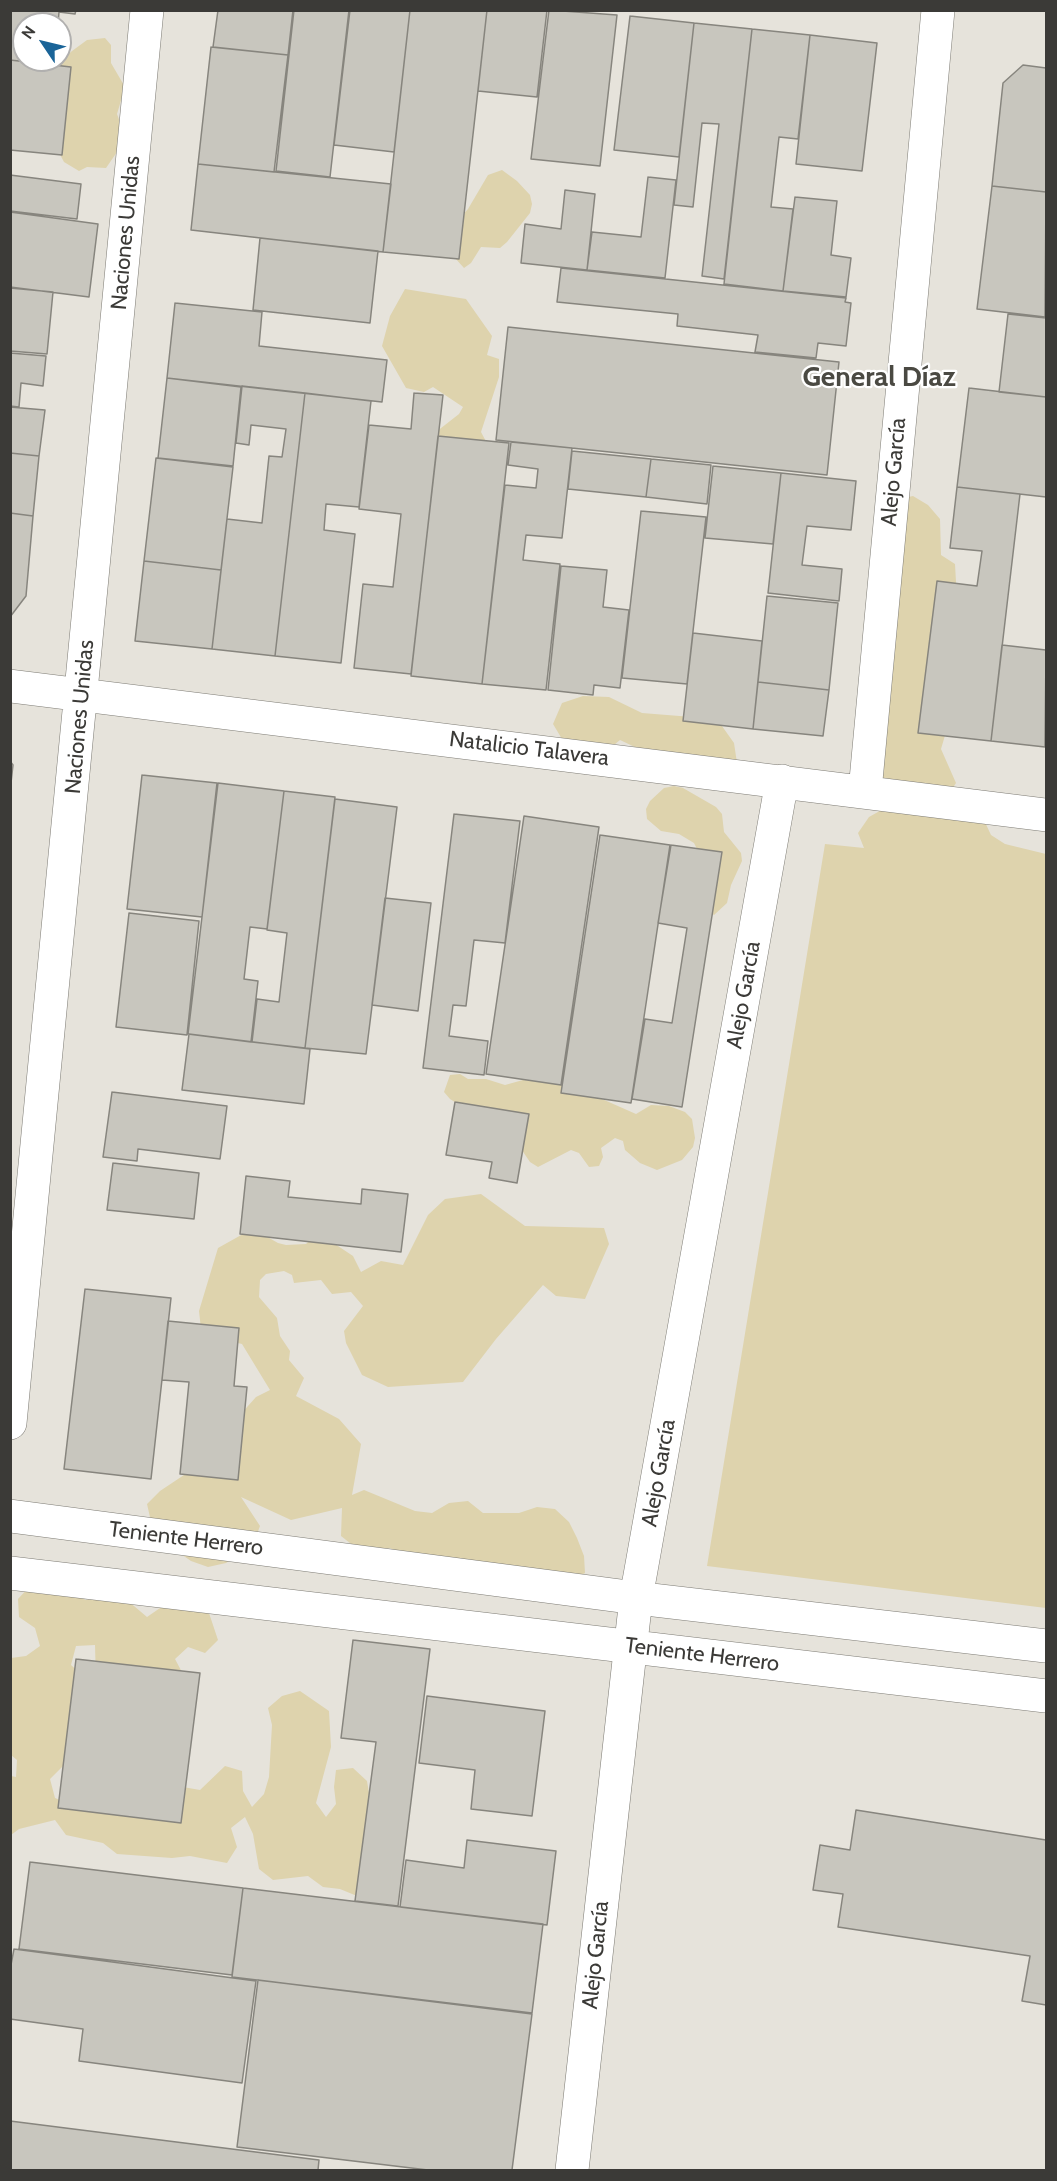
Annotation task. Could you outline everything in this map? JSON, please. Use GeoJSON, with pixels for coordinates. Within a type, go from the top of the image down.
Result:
{"type":"FeatureCollection","features":[{"type":"Feature","properties":{"kind":"street","name":"Naciones Unidas"},"geometry":{"type":"LineString","coordinates":[[10,1423],[147,10]]}},
{"type":"Feature","properties":{"kind":"street","name":"Alejo García"},"geometry":{"type":"LineString","coordinates":[[865,791],[938,10]]}},
{"type":"Feature","properties":{"kind":"street","name":"Natalicio Talavera"},"geometry":{"type":"LineString","coordinates":[[10,686],[1047,815]]}},
{"type":"Feature","properties":{"kind":"street","name":"Alejo García"},"geometry":{"type":"LineString","coordinates":[[572,2170],[636,1598],[782,781]]}},
{"type":"Feature","properties":{"kind":"street","name":"Teniente Herrero"},"geometry":{"type":"LineString","coordinates":[[10,1516],[636,1598],[1047,1646]]}},
{"type":"Feature","properties":{"kind":"street"},"geometry":{"type":"LineString","coordinates":[[357,1614],[360,1562]]}},
{"type":"Feature","properties":{"kind":"street","name":"Teniente Herrero"},"geometry":{"type":"LineString","coordinates":[[10,1574],[1047,1696]]}},
{"type":"Feature","properties":{"kind":"shaded area"},"geometry":{"type":"Polygon","coordinates":[[[105,38],[111,45],[111,63],[125,87],[117,114],[126,139],[106,168],[87,167],[79,171],[64,162],[55,145],[56,73],[72,72],[72,51],[87,40],[105,38]]]}},
{"type":"Feature","properties":{"kind":"shaded area"},"geometry":{"type":"Polygon","coordinates":[[[502,170],[530,195],[532,204],[530,213],[500,248],[481,247],[471,263],[464,268],[446,248],[455,223],[468,209],[488,175],[502,170]]]}},
{"type":"Feature","properties":{"kind":"shaded area"},"geometry":{"type":"Polygon","coordinates":[[[405,289],[466,299],[492,336],[487,355],[499,359],[499,377],[481,432],[490,449],[468,521],[436,432],[459,414],[463,407],[433,387],[424,392],[406,388],[382,346],[390,316],[405,289]]]}},
{"type":"Feature","properties":{"kind":"shaded area"},"geometry":{"type":"Polygon","coordinates":[[[913,496],[928,505],[940,519],[941,555],[955,564],[956,582],[946,732],[941,749],[956,783],[946,798],[983,818],[991,835],[1005,844],[1046,854],[1046,1608],[707,1566],[825,844],[864,848],[858,833],[869,817],[885,808],[877,781],[895,500],[913,496]]]}},
{"type":"Feature","properties":{"kind":"shaded area"},"geometry":{"type":"Polygon","coordinates":[[[583,696],[609,697],[642,713],[717,719],[734,743],[737,763],[637,748],[620,740],[598,758],[568,749],[553,724],[562,703],[583,696]]]}},
{"type":"Feature","properties":{"kind":"shaded area"},"geometry":{"type":"Polygon","coordinates":[[[674,786],[683,788],[716,807],[722,814],[724,832],[741,853],[742,861],[731,885],[727,903],[714,915],[699,904],[698,851],[694,843],[679,834],[661,831],[647,819],[646,809],[650,801],[664,788],[674,786]]]}},
{"type":"Feature","properties":{"kind":"shaded area"},"geometry":{"type":"Polygon","coordinates":[[[460,1074],[468,1079],[486,1079],[505,1085],[523,1080],[580,1084],[602,1099],[636,1114],[651,1105],[669,1106],[685,1112],[692,1119],[695,1138],[693,1147],[682,1160],[657,1170],[640,1163],[625,1150],[623,1141],[615,1138],[601,1148],[603,1157],[599,1166],[589,1167],[579,1153],[571,1150],[538,1167],[530,1162],[515,1140],[450,1099],[444,1092],[450,1075],[460,1074]]]}},
{"type":"Feature","properties":{"kind":"shaded area"},"geometry":{"type":"Polygon","coordinates":[[[481,1194],[525,1226],[604,1228],[609,1244],[585,1299],[556,1296],[543,1285],[496,1339],[463,1382],[388,1387],[362,1375],[346,1343],[344,1331],[363,1306],[351,1292],[332,1294],[321,1280],[294,1283],[292,1275],[284,1271],[266,1274],[260,1280],[259,1297],[277,1318],[280,1336],[290,1351],[289,1360],[304,1378],[296,1396],[339,1419],[361,1444],[352,1495],[364,1490],[415,1511],[432,1513],[449,1503],[468,1501],[483,1513],[519,1513],[537,1507],[555,1509],[569,1522],[577,1538],[584,1556],[585,1573],[570,1581],[422,1565],[390,1548],[372,1552],[355,1547],[341,1536],[342,1508],[291,1520],[241,1497],[260,1526],[254,1542],[226,1563],[208,1567],[191,1561],[162,1541],[152,1526],[147,1504],[160,1491],[190,1471],[256,1397],[270,1390],[242,1344],[207,1336],[201,1329],[199,1311],[218,1248],[243,1234],[262,1234],[286,1245],[306,1244],[313,1237],[323,1236],[353,1256],[361,1272],[381,1261],[403,1265],[428,1215],[445,1199],[481,1194]]]}},
{"type":"Feature","properties":{"kind":"shaded area"},"geometry":{"type":"Polygon","coordinates":[[[42,1573],[74,1585],[85,1600],[121,1595],[147,1617],[176,1597],[207,1607],[218,1640],[205,1653],[188,1647],[175,1659],[184,1676],[96,1682],[95,1645],[76,1646],[71,1665],[83,1676],[63,1766],[50,1779],[55,1798],[72,1805],[183,1787],[200,1790],[225,1766],[242,1771],[243,1791],[252,1807],[264,1794],[269,1777],[272,1725],[268,1708],[282,1696],[300,1691],[329,1711],[331,1747],[316,1803],[326,1817],[336,1804],[334,1787],[336,1770],[353,1768],[367,1781],[370,1799],[357,1896],[340,1889],[323,1887],[308,1876],[273,1880],[259,1869],[253,1834],[245,1817],[231,1828],[237,1847],[227,1863],[190,1856],[172,1858],[117,1854],[103,1843],[66,1835],[55,1820],[19,1829],[11,1835],[11,1776],[16,1777],[17,1760],[11,1755],[11,1658],[26,1656],[40,1646],[35,1628],[19,1617],[18,1599],[42,1573]]]}},
{"type":"Feature","properties":{"kind":"building"},"geometry":{"type":"Polygon","coordinates":[[[10,10],[76,10],[75,14],[72,12],[12,12],[12,60],[10,60],[10,10]]]}},
{"type":"Feature","properties":{"kind":"building"},"geometry":{"type":"Polygon","coordinates":[[[218,10],[293,10],[288,55],[213,47],[218,10]]]}},
{"type":"Feature","properties":{"kind":"building"},"geometry":{"type":"Polygon","coordinates":[[[294,10],[349,10],[330,177],[276,171],[294,10]]]}},
{"type":"Feature","properties":{"kind":"building"},"geometry":{"type":"Polygon","coordinates":[[[350,10],[410,10],[394,152],[334,145],[350,10]]]}},
{"type":"Feature","properties":{"kind":"building"},"geometry":{"type":"Polygon","coordinates":[[[410,10],[487,10],[459,259],[383,252],[410,10]]]}},
{"type":"Feature","properties":{"kind":"building"},"geometry":{"type":"Polygon","coordinates":[[[487,10],[547,10],[537,97],[478,91],[487,10]]]}},
{"type":"Feature","properties":{"kind":"building"},"geometry":{"type":"Polygon","coordinates":[[[549,10],[617,15],[600,166],[531,159],[549,10]]]}},
{"type":"Feature","properties":{"kind":"building"},"geometry":{"type":"Polygon","coordinates":[[[630,16],[694,23],[679,157],[614,150],[630,16]]]}},
{"type":"Feature","properties":{"kind":"building"},"geometry":{"type":"Polygon","coordinates":[[[694,23],[752,29],[724,279],[702,276],[719,124],[702,123],[693,207],[674,205],[694,23]]]}},
{"type":"Feature","properties":{"kind":"building"},"geometry":{"type":"Polygon","coordinates":[[[752,29],[810,35],[798,139],[779,137],[771,207],[793,209],[783,291],[724,284],[752,29]]]}},
{"type":"Feature","properties":{"kind":"building"},"geometry":{"type":"Polygon","coordinates":[[[810,35],[877,43],[862,171],[796,164],[810,35]]]}},
{"type":"Feature","properties":{"kind":"building"},"geometry":{"type":"Polygon","coordinates":[[[211,47],[288,55],[274,172],[198,164],[211,47]]]}},
{"type":"Feature","properties":{"kind":"building"},"geometry":{"type":"Polygon","coordinates":[[[10,60],[12,60],[12,72],[70,72],[62,155],[10,150],[10,60]]]}},
{"type":"Feature","properties":{"kind":"building"},"geometry":{"type":"Polygon","coordinates":[[[1023,65],[1046,68],[1046,192],[992,186],[1003,83],[1023,65]]]}},
{"type":"Feature","properties":{"kind":"building"},"geometry":{"type":"Polygon","coordinates":[[[198,164],[391,184],[383,252],[191,230],[198,164]]]}},
{"type":"Feature","properties":{"kind":"building"},"geometry":{"type":"Polygon","coordinates":[[[10,175],[81,184],[77,219],[10,211],[10,175]]]}},
{"type":"Feature","properties":{"kind":"building"},"geometry":{"type":"Polygon","coordinates":[[[648,177],[676,180],[665,278],[587,270],[592,232],[641,237],[648,177]]]}},
{"type":"Feature","properties":{"kind":"building"},"geometry":{"type":"Polygon","coordinates":[[[992,186],[1046,192],[1045,317],[977,309],[992,186]]]}},
{"type":"Feature","properties":{"kind":"building"},"geometry":{"type":"Polygon","coordinates":[[[565,190],[595,194],[587,270],[521,263],[525,224],[561,229],[565,190]]]}},
{"type":"Feature","properties":{"kind":"building"},"geometry":{"type":"Polygon","coordinates":[[[795,197],[837,201],[831,255],[851,258],[846,297],[783,291],[795,197]]]}},
{"type":"Feature","properties":{"kind":"building"},"geometry":{"type":"Polygon","coordinates":[[[10,212],[98,224],[89,297],[10,287],[10,212]]]}},
{"type":"Feature","properties":{"kind":"building"},"geometry":{"type":"Polygon","coordinates":[[[260,238],[378,251],[370,323],[253,310],[260,238]]]}},
{"type":"Feature","properties":{"kind":"building"},"geometry":{"type":"Polygon","coordinates":[[[561,268],[846,298],[845,302],[851,303],[846,346],[818,343],[816,358],[755,352],[758,335],[677,326],[678,314],[557,302],[561,268]]]}},
{"type":"Feature","properties":{"kind":"building"},"geometry":{"type":"Polygon","coordinates":[[[10,288],[53,292],[47,354],[10,351],[10,288]]]}},
{"type":"Feature","properties":{"kind":"building"},"geometry":{"type":"Polygon","coordinates":[[[175,303],[262,312],[259,346],[387,360],[382,402],[167,378],[175,303]]]}},
{"type":"Feature","properties":{"kind":"building"},"geometry":{"type":"Polygon","coordinates":[[[1008,314],[1046,318],[1046,397],[999,392],[1008,314]]]}},
{"type":"Feature","properties":{"kind":"building"},"geometry":{"type":"Polygon","coordinates":[[[508,327],[839,362],[827,475],[496,440],[508,327]]]}},
{"type":"Feature","properties":{"kind":"building"},"geometry":{"type":"Polygon","coordinates":[[[10,353],[46,356],[43,386],[21,383],[19,407],[10,406],[10,353]]]}},
{"type":"Feature","properties":{"kind":"building"},"geometry":{"type":"Polygon","coordinates":[[[167,378],[241,387],[233,466],[158,458],[167,378]]]}},
{"type":"Feature","properties":{"kind":"building"},"geometry":{"type":"Polygon","coordinates":[[[242,386],[305,393],[275,656],[212,649],[227,519],[262,523],[269,456],[282,457],[286,429],[251,425],[249,445],[236,443],[242,386]]]}},
{"type":"Feature","properties":{"kind":"building"},"geometry":{"type":"Polygon","coordinates":[[[969,388],[1046,397],[1046,497],[957,487],[969,388]]]}},
{"type":"Feature","properties":{"kind":"building"},"geometry":{"type":"Polygon","coordinates":[[[305,393],[371,401],[359,507],[326,504],[324,530],[355,534],[341,663],[275,656],[305,393]]]}},
{"type":"Feature","properties":{"kind":"building"},"geometry":{"type":"Polygon","coordinates":[[[414,393],[443,395],[411,674],[354,668],[363,584],[393,587],[401,514],[359,509],[369,425],[411,429],[414,393]]]}},
{"type":"Feature","properties":{"kind":"building"},"geometry":{"type":"Polygon","coordinates":[[[10,407],[45,410],[39,456],[10,453],[10,407]]]}},
{"type":"Feature","properties":{"kind":"building"},"geometry":{"type":"Polygon","coordinates":[[[438,436],[509,443],[482,684],[411,676],[438,436]]]}},
{"type":"Feature","properties":{"kind":"building"},"geometry":{"type":"Polygon","coordinates":[[[511,442],[572,448],[562,538],[526,535],[523,560],[560,564],[546,690],[482,684],[505,485],[536,488],[538,469],[508,465],[511,442]]]}},
{"type":"Feature","properties":{"kind":"building"},"geometry":{"type":"Polygon","coordinates":[[[572,451],[651,459],[646,497],[568,489],[572,451]]]}},
{"type":"Feature","properties":{"kind":"building"},"geometry":{"type":"Polygon","coordinates":[[[10,453],[39,456],[33,516],[10,513],[10,453]]]}},
{"type":"Feature","properties":{"kind":"building"},"geometry":{"type":"Polygon","coordinates":[[[156,458],[233,467],[221,570],[144,561],[156,458]]]}},
{"type":"Feature","properties":{"kind":"building"},"geometry":{"type":"Polygon","coordinates":[[[651,459],[711,465],[707,504],[646,497],[651,459]]]}},
{"type":"Feature","properties":{"kind":"building"},"geometry":{"type":"Polygon","coordinates":[[[713,466],[781,473],[773,544],[705,538],[713,466]]]}},
{"type":"Feature","properties":{"kind":"building"},"geometry":{"type":"Polygon","coordinates":[[[781,473],[856,481],[851,530],[807,526],[802,565],[842,569],[839,601],[768,593],[781,473]]]}},
{"type":"Feature","properties":{"kind":"building"},"geometry":{"type":"Polygon","coordinates":[[[957,487],[1020,494],[991,741],[918,733],[937,581],[977,586],[982,551],[950,548],[957,487]]]}},
{"type":"Feature","properties":{"kind":"building"},"geometry":{"type":"Polygon","coordinates":[[[641,511],[706,517],[687,684],[622,678],[641,511]]]}},
{"type":"Feature","properties":{"kind":"building"},"geometry":{"type":"Polygon","coordinates":[[[10,513],[33,516],[26,596],[10,617],[10,513]]]}},
{"type":"Feature","properties":{"kind":"building"},"geometry":{"type":"Polygon","coordinates":[[[144,561],[221,570],[212,649],[135,641],[144,561]]]}},
{"type":"Feature","properties":{"kind":"building"},"geometry":{"type":"Polygon","coordinates":[[[561,566],[607,570],[603,607],[629,610],[620,688],[594,685],[593,695],[548,690],[561,566]]]}},
{"type":"Feature","properties":{"kind":"building"},"geometry":{"type":"Polygon","coordinates":[[[767,596],[838,603],[829,690],[758,682],[767,596]]]}},
{"type":"Feature","properties":{"kind":"building"},"geometry":{"type":"Polygon","coordinates":[[[693,633],[762,641],[753,729],[683,721],[693,633]]]}},
{"type":"Feature","properties":{"kind":"building"},"geometry":{"type":"Polygon","coordinates":[[[1002,645],[1046,650],[1045,747],[991,741],[1002,645]]]}},
{"type":"Feature","properties":{"kind":"building"},"geometry":{"type":"Polygon","coordinates":[[[758,682],[829,690],[823,736],[753,729],[758,682]]]}},
{"type":"Feature","properties":{"kind":"building"},"geometry":{"type":"Polygon","coordinates":[[[10,761],[13,765],[10,792],[10,761]]]}},
{"type":"Feature","properties":{"kind":"building"},"geometry":{"type":"Polygon","coordinates":[[[142,775],[217,783],[202,917],[127,909],[142,775]]]}},
{"type":"Feature","properties":{"kind":"building"},"geometry":{"type":"Polygon","coordinates":[[[218,783],[284,791],[267,929],[250,927],[244,979],[258,981],[251,1042],[188,1034],[218,783]]]}},
{"type":"Feature","properties":{"kind":"building"},"geometry":{"type":"Polygon","coordinates":[[[284,791],[335,797],[305,1048],[252,1042],[257,999],[279,1002],[287,933],[267,930],[284,791]]]}},
{"type":"Feature","properties":{"kind":"building"},"geometry":{"type":"Polygon","coordinates":[[[335,799],[397,807],[366,1054],[305,1048],[335,799]]]}},
{"type":"Feature","properties":{"kind":"building"},"geometry":{"type":"Polygon","coordinates":[[[454,814],[520,821],[505,943],[474,940],[466,1006],[453,1005],[449,1036],[488,1041],[484,1075],[423,1068],[454,814]]]}},
{"type":"Feature","properties":{"kind":"building"},"geometry":{"type":"Polygon","coordinates":[[[524,816],[599,827],[561,1085],[486,1074],[524,816]]]}},
{"type":"Feature","properties":{"kind":"building"},"geometry":{"type":"Polygon","coordinates":[[[600,835],[670,845],[631,1103],[561,1093],[600,835]]]}},
{"type":"Feature","properties":{"kind":"building"},"geometry":{"type":"Polygon","coordinates":[[[671,845],[722,852],[682,1107],[632,1099],[645,1019],[672,1023],[687,928],[658,923],[671,845]]]}},
{"type":"Feature","properties":{"kind":"building"},"geometry":{"type":"Polygon","coordinates":[[[385,898],[431,903],[418,1011],[372,1005],[385,898]]]}},
{"type":"Feature","properties":{"kind":"building"},"geometry":{"type":"Polygon","coordinates":[[[129,913],[199,921],[187,1035],[116,1027],[129,913]]]}},
{"type":"Feature","properties":{"kind":"building"},"geometry":{"type":"Polygon","coordinates":[[[189,1034],[310,1049],[304,1104],[182,1090],[189,1034]]]}},
{"type":"Feature","properties":{"kind":"building"},"geometry":{"type":"Polygon","coordinates":[[[112,1092],[227,1106],[220,1159],[138,1149],[137,1161],[103,1157],[112,1092]]]}},
{"type":"Feature","properties":{"kind":"building"},"geometry":{"type":"Polygon","coordinates":[[[455,1102],[529,1114],[517,1183],[489,1178],[492,1162],[446,1155],[455,1102]]]}},
{"type":"Feature","properties":{"kind":"building"},"geometry":{"type":"Polygon","coordinates":[[[113,1163],[199,1173],[194,1219],[107,1210],[113,1163]]]}},
{"type":"Feature","properties":{"kind":"building"},"geometry":{"type":"Polygon","coordinates":[[[246,1176],[290,1181],[288,1197],[361,1204],[362,1189],[408,1194],[401,1252],[240,1234],[246,1176]]]}},
{"type":"Feature","properties":{"kind":"building"},"geometry":{"type":"Polygon","coordinates":[[[85,1289],[171,1298],[151,1479],[64,1469],[85,1289]]]}},
{"type":"Feature","properties":{"kind":"building"},"geometry":{"type":"Polygon","coordinates":[[[168,1321],[239,1328],[234,1386],[247,1387],[238,1480],[180,1474],[189,1382],[162,1380],[168,1321]]]}},
{"type":"Feature","properties":{"kind":"building"},"geometry":{"type":"Polygon","coordinates":[[[353,1640],[430,1649],[398,1906],[355,1901],[376,1742],[341,1738],[353,1640]]]}},
{"type":"Feature","properties":{"kind":"building"},"geometry":{"type":"Polygon","coordinates":[[[76,1659],[200,1673],[181,1823],[58,1808],[76,1659]]]}},
{"type":"Feature","properties":{"kind":"building"},"geometry":{"type":"Polygon","coordinates":[[[427,1696],[545,1711],[532,1816],[471,1809],[475,1770],[419,1763],[427,1696]]]}},
{"type":"Feature","properties":{"kind":"building"},"geometry":{"type":"Polygon","coordinates":[[[856,1810],[1046,1840],[1046,2005],[1022,2001],[1030,1956],[838,1927],[843,1894],[813,1890],[820,1845],[850,1850],[856,1810]]]}},
{"type":"Feature","properties":{"kind":"building"},"geometry":{"type":"Polygon","coordinates":[[[467,1840],[556,1851],[547,1925],[400,1907],[406,1860],[464,1868],[467,1840]]]}},
{"type":"Feature","properties":{"kind":"building"},"geometry":{"type":"Polygon","coordinates":[[[30,1862],[243,1888],[232,1975],[19,1949],[30,1862]]]}},
{"type":"Feature","properties":{"kind":"building"},"geometry":{"type":"Polygon","coordinates":[[[243,1888],[543,1924],[532,2013],[232,1977],[243,1888]]]}},
{"type":"Feature","properties":{"kind":"building"},"geometry":{"type":"Polygon","coordinates":[[[14,1949],[256,1981],[242,2083],[79,2061],[83,2029],[10,2019],[10,1970],[14,1949]]]}},
{"type":"Feature","properties":{"kind":"building"},"geometry":{"type":"Polygon","coordinates":[[[258,1980],[532,2014],[512,2170],[428,2170],[237,2147],[258,1980]]]}},
{"type":"Feature","properties":{"kind":"building"},"geometry":{"type":"Polygon","coordinates":[[[10,2121],[319,2160],[318,2170],[10,2170],[10,2121]]]}},
{"type":"Feature","properties":{"kind":"district","name":"General Díaz"},"geometry":{"type":"Point","coordinates":[879,378]}}]}
